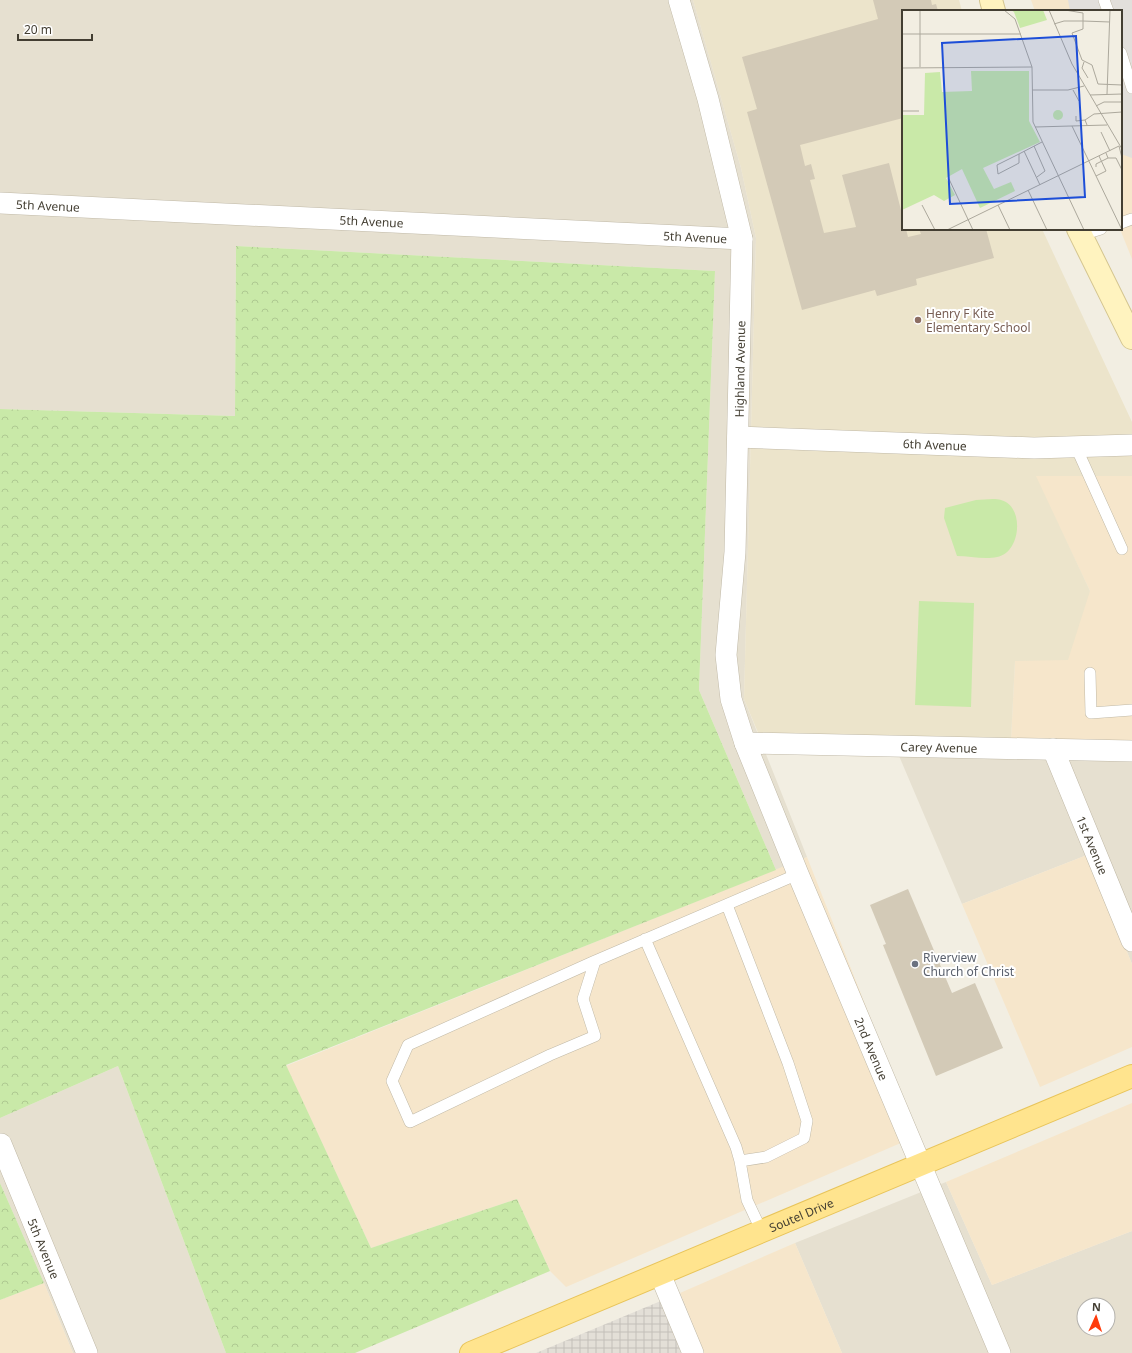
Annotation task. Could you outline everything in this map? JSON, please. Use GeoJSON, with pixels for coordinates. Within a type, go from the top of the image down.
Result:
{"type":"FeatureCollection","features":[{"type":"Feature","properties":{"kind":"main road"},"geometry":{"type":"LineString","coordinates":[[990,0],[994,10]]}},
{"type":"Feature","properties":{"kind":"main road"},"geometry":{"type":"LineString","coordinates":[[1087,231],[1132,338]]}},
{"type":"Feature","properties":{"kind":"main road","name":"Soutel Drive"},"geometry":{"type":"LineString","coordinates":[[472,1353],[1132,1076]]}},
{"type":"Feature","properties":{"kind":"street","name":"Highland Avenue"},"geometry":{"type":"LineString","coordinates":[[679,0],[708,99],[742,239],[735,552],[726,655],[731,699],[746,743]]}},
{"type":"Feature","properties":{"kind":"street","name":"5th Avenue"},"geometry":{"type":"LineString","coordinates":[[0,203],[742,239]]}},
{"type":"Feature","properties":{"kind":"street","name":"6th Avenue"},"geometry":{"type":"LineString","coordinates":[[738,437],[1034,448],[1132,445]]}},
{"type":"Feature","properties":{"kind":"street","name":"Carey Avenue"},"geometry":{"type":"LineString","coordinates":[[746,743],[1132,751]]}},
{"type":"Feature","properties":{"kind":"street","name":"2nd Avenue"},"geometry":{"type":"LineString","coordinates":[[746,743],[798,874],[1000,1353]]}},
{"type":"Feature","properties":{"kind":"street","name":"1st Avenue"},"geometry":{"type":"LineString","coordinates":[[1053,749],[1132,941]]}},
{"type":"Feature","properties":{"kind":"street","name":"5th Avenue"},"geometry":{"type":"LineString","coordinates":[[0,1144],[87,1353]]}},
{"type":"Feature","properties":{"kind":"street"},"geometry":{"type":"LineString","coordinates":[[660,1274],[693,1353]]}},
{"type":"Feature","properties":{"kind":"lane"},"geometry":{"type":"LineString","coordinates":[[1104,0],[1108,10]]}},
{"type":"Feature","properties":{"kind":"lane"},"geometry":{"type":"LineString","coordinates":[[1122,56],[1132,88]]}},
{"type":"Feature","properties":{"kind":"lane"},"geometry":{"type":"LineString","coordinates":[[1122,223],[1132,219]]}},
{"type":"Feature","properties":{"kind":"lane"},"geometry":{"type":"LineString","coordinates":[[1076,447],[1122,549]]}},
{"type":"Feature","properties":{"kind":"lane"},"geometry":{"type":"LineString","coordinates":[[1090,673],[1091,714],[1132,710]]}},
{"type":"Feature","properties":{"kind":"lane"},"geometry":{"type":"LineString","coordinates":[[595,961],[583,999],[595,1036],[550,1055],[410,1122],[392,1081],[408,1045],[595,961],[645,939],[798,874]]}},
{"type":"Feature","properties":{"kind":"lane"},"geometry":{"type":"LineString","coordinates":[[727,905],[788,1063],[807,1121],[804,1138],[766,1157],[740,1161]]}},
{"type":"Feature","properties":{"kind":"lane"},"geometry":{"type":"LineString","coordinates":[[645,939],[736,1147],[747,1200],[762,1232]]}},
{"type":"Feature","properties":{"kind":"shaded area"},"geometry":{"type":"Polygon","coordinates":[[[0,0],[693,0],[741,168],[756,238],[744,699],[807,857],[776,870],[699,690],[715,271],[236,246],[235,416],[0,409],[0,0]]]}},
{"type":"Feature","properties":{"kind":"shaded area","name":"Henry F Kite Elementary School"},"geometry":{"type":"Polygon","coordinates":[[[693,0],[959,0],[962,10],[902,10],[902,230],[1042,230],[1132,422],[1132,476],[1036,476],[1090,591],[1068,660],[1015,661],[1011,739],[759,735],[744,699],[756,238],[741,168],[693,0]]]}},
{"type":"Feature","properties":{"kind":"shaded area"},"geometry":{"type":"Polygon","coordinates":[[[1031,0],[1132,0],[1132,259],[1120,230],[1122,230],[1122,10],[1035,10],[1031,0]]]}},
{"type":"Feature","properties":{"kind":"shaded area"},"geometry":{"type":"Polygon","coordinates":[[[1068,0],[1132,0],[1132,158],[1122,154],[1122,10],[1070,10],[1068,0]]]}},
{"type":"Feature","properties":{"kind":"shaded area"},"geometry":{"type":"Polygon","coordinates":[[[1035,476],[1132,476],[1132,743],[1011,739],[1015,661],[1090,591],[1035,476]]]}},
{"type":"Feature","properties":{"kind":"shaded area"},"geometry":{"type":"Polygon","coordinates":[[[891,737],[1132,743],[1132,964],[1087,855],[962,904],[891,737]]]}},
{"type":"Feature","properties":{"kind":"shaded area"},"geometry":{"type":"Polygon","coordinates":[[[1087,855],[1132,964],[1132,1047],[1040,1087],[962,904],[1087,855]]]}},
{"type":"Feature","properties":{"kind":"shaded area"},"geometry":{"type":"Polygon","coordinates":[[[807,857],[917,1136],[566,1287],[550,1271],[517,1199],[371,1248],[286,1066],[807,857]]]}},
{"type":"Feature","properties":{"kind":"shaded area"},"geometry":{"type":"Polygon","coordinates":[[[118,1066],[226,1353],[73,1353],[0,1183],[0,1118],[118,1066]]]}},
{"type":"Feature","properties":{"kind":"shaded area"},"geometry":{"type":"Polygon","coordinates":[[[1132,1103],[1132,1231],[992,1285],[946,1182],[1132,1103]]]}},
{"type":"Feature","properties":{"kind":"shaded area"},"geometry":{"type":"Polygon","coordinates":[[[946,1182],[992,1285],[1132,1231],[1132,1353],[842,1353],[795,1243],[946,1182]]]}},
{"type":"Feature","properties":{"kind":"shaded area"},"geometry":{"type":"Polygon","coordinates":[[[795,1243],[842,1353],[704,1353],[680,1293],[795,1243]]]}},
{"type":"Feature","properties":{"kind":"shaded area"},"geometry":{"type":"Polygon","coordinates":[[[44,1283],[73,1353],[0,1353],[0,1300],[44,1283]]]}},
{"type":"Feature","properties":{"kind":"shaded area"},"geometry":{"type":"Polygon","coordinates":[[[680,1293],[704,1353],[536,1353],[680,1293]]]}},
{"type":"Feature","properties":{"kind":"green space"},"geometry":{"type":"Polygon","coordinates":[[[236,246],[715,271],[699,690],[776,870],[286,1065],[371,1248],[517,1199],[550,1271],[355,1353],[226,1353],[118,1066],[0,1118],[0,409],[235,416],[236,246]]]}},
{"type":"Feature","properties":{"kind":"green space"},"geometry":{"type":"Polygon","coordinates":[[[998,499],[1009,504],[1014,511],[1017,520],[1015,539],[1005,554],[987,558],[957,556],[944,518],[945,508],[976,500],[998,499]]]}},
{"type":"Feature","properties":{"kind":"green space"},"geometry":{"type":"Polygon","coordinates":[[[919,601],[974,603],[971,707],[915,705],[919,601]]]}},
{"type":"Feature","properties":{"kind":"green space"},"geometry":{"type":"Polygon","coordinates":[[[0,1183],[44,1283],[0,1300],[0,1183]]]}},
{"type":"Feature","properties":{"kind":"building"},"geometry":{"type":"Polygon","coordinates":[[[873,0],[931,0],[932,5],[936,4],[938,10],[902,10],[902,118],[800,145],[805,166],[811,164],[815,179],[810,180],[824,233],[856,227],[842,175],[889,163],[902,214],[902,230],[906,230],[908,237],[921,234],[919,230],[986,230],[994,258],[916,279],[917,285],[877,296],[875,290],[802,310],[747,112],[757,109],[742,57],[878,19],[873,0]]]}},
{"type":"Feature","properties":{"kind":"building","name":"Riverview Church of Christ"},"geometry":{"type":"Polygon","coordinates":[[[908,889],[952,993],[975,983],[1003,1048],[936,1076],[883,945],[886,944],[870,905],[908,889]]]}},
{"type":"Feature","properties":{"kind":"place","name":"Henry F Kite Elementary School"},"geometry":{"type":"Point","coordinates":[918,320]}},
{"type":"Feature","properties":{"kind":"place","name":"Riverview Church of Christ"},"geometry":{"type":"Point","coordinates":[915,964]}}]}
